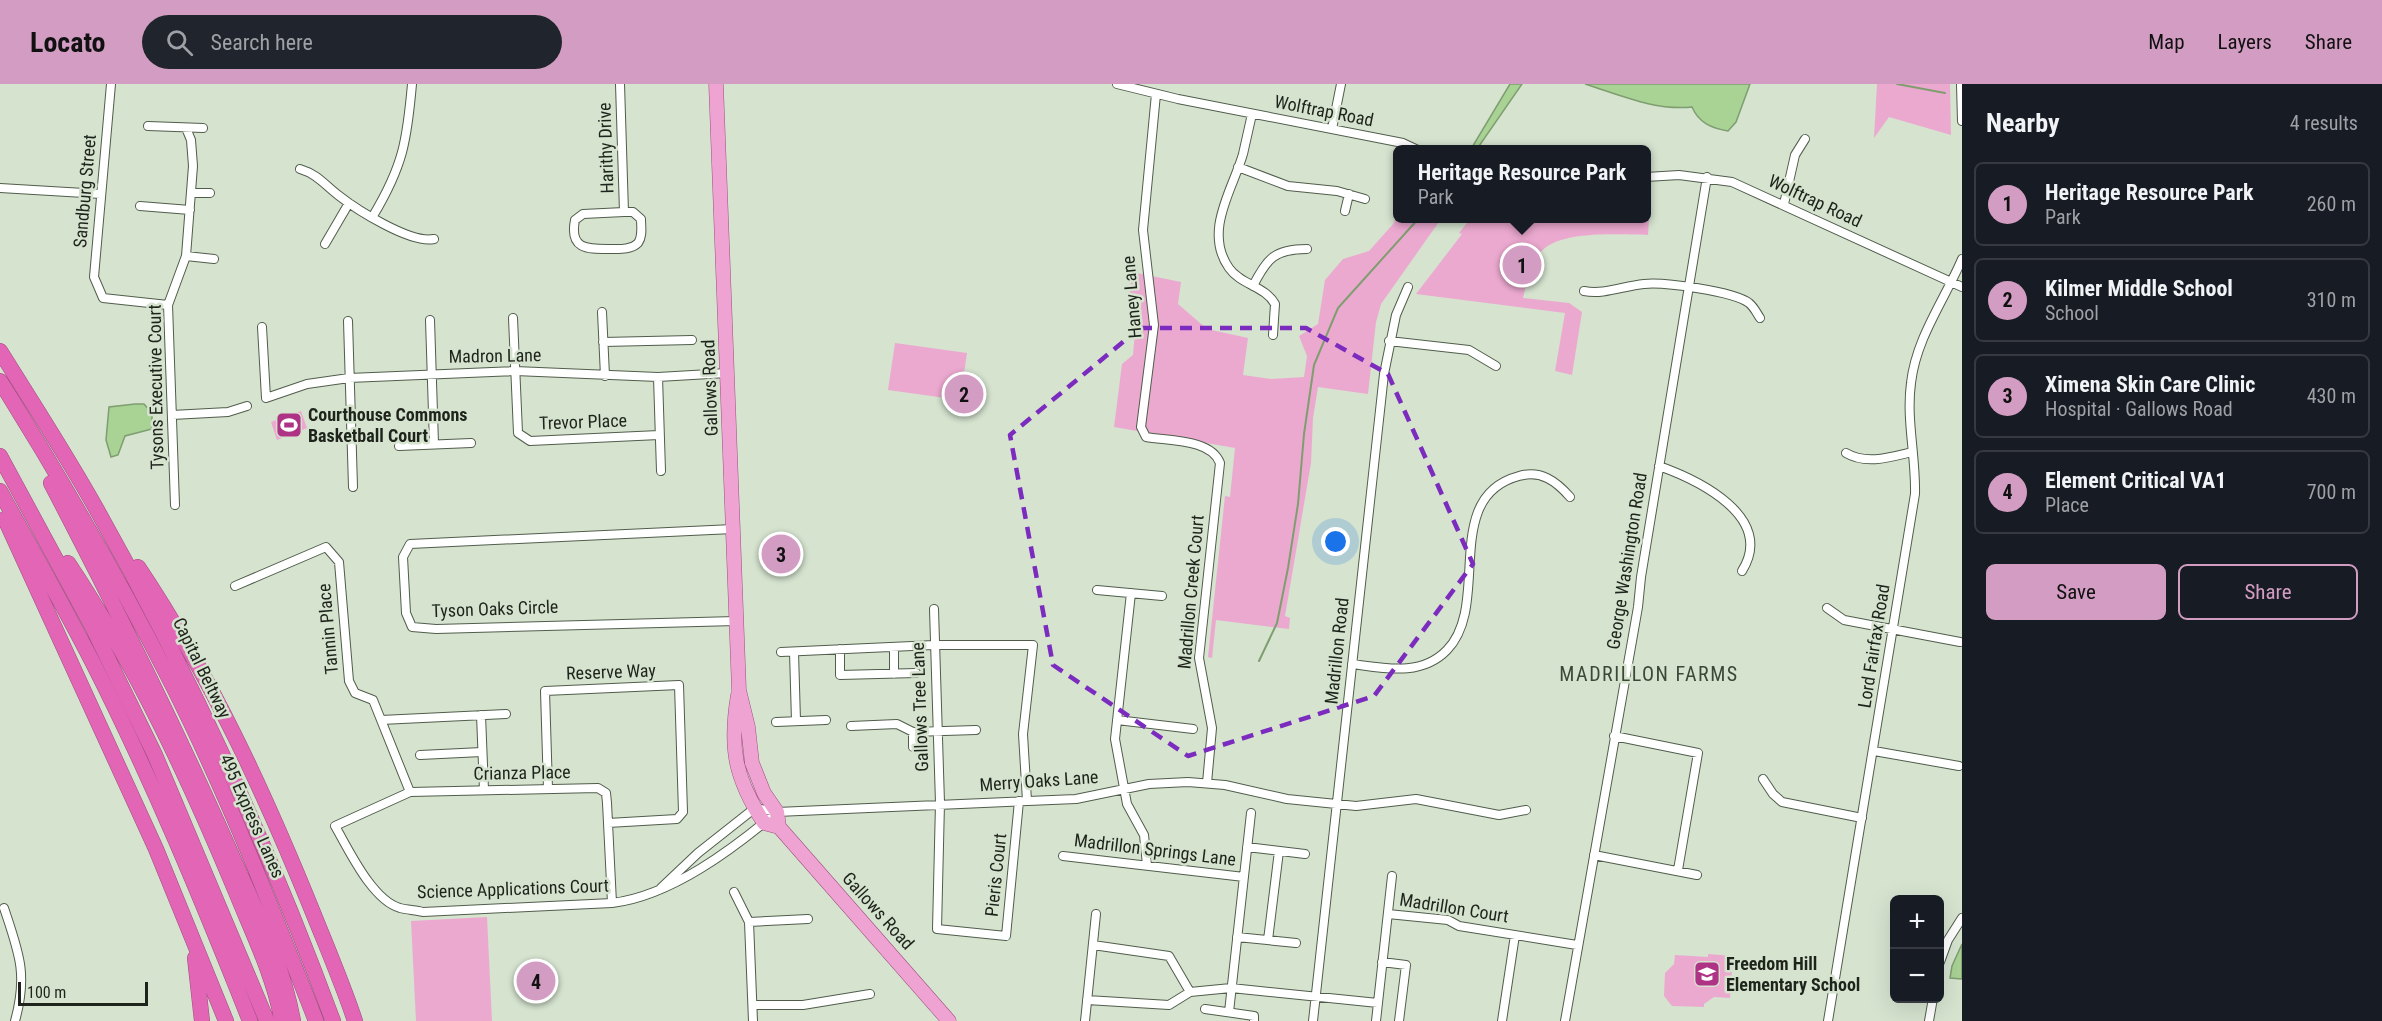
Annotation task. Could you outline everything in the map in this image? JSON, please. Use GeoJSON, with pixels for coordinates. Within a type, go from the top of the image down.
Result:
{"type":"FeatureCollection","features":[{"type":"Feature","properties":{"kind":"highway","name":"Capital Beltway"},"geometry":{"type":"LineString","coordinates":[[0,351],[65,457],[152,611],[210,729],[300,936],[333,1021]]}},
{"type":"Feature","properties":{"kind":"highway"},"geometry":{"type":"LineString","coordinates":[[0,382],[160,696],[211,807],[293,1021]]}},
{"type":"Feature","properties":{"kind":"highway","name":"495 Express Lanes"},"geometry":{"type":"LineString","coordinates":[[0,382],[89,528],[174,688],[257,873],[316,1021]]}},
{"type":"Feature","properties":{"kind":"highway"},"geometry":{"type":"LineString","coordinates":[[0,456],[93,628],[155,755],[267,1021]]}},
{"type":"Feature","properties":{"kind":"highway"},"geometry":{"type":"LineString","coordinates":[[65,457],[171,617],[241,746],[300,882],[355,1019]]}},
{"type":"Feature","properties":{"kind":"highway"},"geometry":{"type":"LineString","coordinates":[[18,489],[102,616],[133,672],[197,802],[274,972],[282,1021]]}},
{"type":"Feature","properties":{"kind":"highway"},"geometry":{"type":"LineString","coordinates":[[0,491],[93,664],[141,764],[186,863],[250,1021]]}},
{"type":"Feature","properties":{"kind":"highway"},"geometry":{"type":"LineString","coordinates":[[0,509],[156,849],[192,932],[226,1021]]}},
{"type":"Feature","properties":{"kind":"highway"},"geometry":{"type":"LineString","coordinates":[[192,932],[202,1021]]}},
{"type":"Feature","properties":{"kind":"main road","name":"Gallows Road"},"geometry":{"type":"LineString","coordinates":[[716,84],[739,690],[757,777],[777,812],[779,827],[949,1021]]}},
{"type":"Feature","properties":{"kind":"main road","name":"Gallows Road"},"geometry":{"type":"LineString","coordinates":[[739,690],[732,728],[734,751],[741,781],[764,822]]}},
{"type":"Feature","properties":{"kind":"main road"},"geometry":{"type":"LineString","coordinates":[[764,822],[779,827]]}},
{"type":"Feature","properties":{"kind":"street","name":"Sandburg Street"},"geometry":{"type":"LineString","coordinates":[[111,84],[93,274],[103,298],[168,305]]}},
{"type":"Feature","properties":{"kind":"street"},"geometry":{"type":"LineString","coordinates":[[373,216],[400,165],[405,150],[412,84]]}},
{"type":"Feature","properties":{"kind":"street","name":"Harithy Drive"},"geometry":{"type":"LineString","coordinates":[[620,84],[624,212]]}},
{"type":"Feature","properties":{"kind":"street","name":"Wolftrap Road"},"geometry":{"type":"LineString","coordinates":[[1117,84],[1407,145]]}},
{"type":"Feature","properties":{"kind":"street"},"geometry":{"type":"LineString","coordinates":[[1332,129],[1341,84]]}},
{"type":"Feature","properties":{"kind":"street"},"geometry":{"type":"LineString","coordinates":[[1961,84],[1962,121]]}},
{"type":"Feature","properties":{"kind":"street","name":"Haney Lane"},"geometry":{"type":"LineString","coordinates":[[1156,94],[1143,230],[1154,325],[1141,427],[1146,437],[1208,447],[1216,453],[1220,463],[1219,474]]}},
{"type":"Feature","properties":{"kind":"street"},"geometry":{"type":"LineString","coordinates":[[1252,114],[1238,167],[1224,199],[1220,247],[1234,274],[1268,293],[1275,304],[1273,335]]}},
{"type":"Feature","properties":{"kind":"street"},"geometry":{"type":"LineString","coordinates":[[148,126],[203,128]]}},
{"type":"Feature","properties":{"kind":"street","name":"Tysons Executive Court"},"geometry":{"type":"LineString","coordinates":[[175,505],[168,305],[186,256],[193,166],[191,140],[186,128]]}},
{"type":"Feature","properties":{"kind":"street"},"geometry":{"type":"LineString","coordinates":[[1784,204],[1795,155],[1805,139]]}},
{"type":"Feature","properties":{"kind":"street"},"geometry":{"type":"LineString","coordinates":[[1238,167],[1288,186],[1348,194],[1365,199]]}},
{"type":"Feature","properties":{"kind":"street"},"geometry":{"type":"LineString","coordinates":[[300,169],[319,178],[349,203],[413,238],[434,239]]}},
{"type":"Feature","properties":{"kind":"street","name":"Wolftrap Road"},"geometry":{"type":"LineString","coordinates":[[1651,176],[1668,174],[1707,177],[1732,182],[1962,287]]}},
{"type":"Feature","properties":{"kind":"street","name":"George Washington Road"},"geometry":{"type":"LineString","coordinates":[[1565,1021],[1638,607],[1707,177]]}},
{"type":"Feature","properties":{"kind":"street"},"geometry":{"type":"LineString","coordinates":[[0,188],[101,194]]}},
{"type":"Feature","properties":{"kind":"street"},"geometry":{"type":"LineString","coordinates":[[192,193],[210,193]]}},
{"type":"Feature","properties":{"kind":"street"},"geometry":{"type":"LineString","coordinates":[[1346,211],[1348,194]]}},
{"type":"Feature","properties":{"kind":"street"},"geometry":{"type":"LineString","coordinates":[[325,244],[349,203]]}},
{"type":"Feature","properties":{"kind":"street"},"geometry":{"type":"LineString","coordinates":[[140,206],[190,210]]}},
{"type":"Feature","properties":{"kind":"street","name":"Harithy Drive"},"geometry":{"type":"LineString","coordinates":[[624,212],[633,212],[641,219],[642,233],[638,243],[628,249],[586,249],[576,242],[573,230],[575,220],[584,214],[624,212]]}},
{"type":"Feature","properties":{"kind":"street"},"geometry":{"type":"LineString","coordinates":[[1253,286],[1272,257],[1291,249],[1307,249]]}},
{"type":"Feature","properties":{"kind":"street"},"geometry":{"type":"LineString","coordinates":[[186,256],[214,259]]}},
{"type":"Feature","properties":{"kind":"street","name":"Lord Fairfax Road"},"geometry":{"type":"LineString","coordinates":[[1828,1021],[1915,494],[1909,420],[1911,381],[1928,330],[1962,259]]}},
{"type":"Feature","properties":{"kind":"street"},"geometry":{"type":"LineString","coordinates":[[1584,291],[1603,292],[1646,283],[1689,287],[1740,298],[1754,308],[1760,318]]}},
{"type":"Feature","properties":{"kind":"street","name":"Madrillon Road"},"geometry":{"type":"LineString","coordinates":[[1313,1021],[1389,341],[1396,315],[1408,287]]}},
{"type":"Feature","properties":{"kind":"street"},"geometry":{"type":"LineString","coordinates":[[602,312],[605,376]]}},
{"type":"Feature","properties":{"kind":"street","name":"Trevor Place"},"geometry":{"type":"LineString","coordinates":[[513,318],[518,433],[530,441],[659,435]]}},
{"type":"Feature","properties":{"kind":"street"},"geometry":{"type":"LineString","coordinates":[[430,320],[434,444]]}},
{"type":"Feature","properties":{"kind":"street"},"geometry":{"type":"LineString","coordinates":[[348,321],[353,487]]}},
{"type":"Feature","properties":{"kind":"street","name":"Madron Lane"},"geometry":{"type":"LineString","coordinates":[[262,327],[266,398],[306,384],[349,378],[515,371],[658,377],[727,373]]}},
{"type":"Feature","properties":{"kind":"street"},"geometry":{"type":"LineString","coordinates":[[603,342],[692,340]]}},
{"type":"Feature","properties":{"kind":"street"},"geometry":{"type":"LineString","coordinates":[[1389,341],[1469,350],[1496,366]]}},
{"type":"Feature","properties":{"kind":"street"},"geometry":{"type":"LineString","coordinates":[[658,377],[661,471]]}},
{"type":"Feature","properties":{"kind":"street"},"geometry":{"type":"LineString","coordinates":[[172,415],[228,412],[247,406]]}},
{"type":"Feature","properties":{"kind":"street"},"geometry":{"type":"LineString","coordinates":[[399,446],[471,443]]}},
{"type":"Feature","properties":{"kind":"street"},"geometry":{"type":"LineString","coordinates":[[1846,453],[1856,459],[1870,460],[1912,452]]}},
{"type":"Feature","properties":{"kind":"street"},"geometry":{"type":"LineString","coordinates":[[1659,466],[1702,483],[1731,506],[1750,541],[1750,554],[1742,571]]}},
{"type":"Feature","properties":{"kind":"street","name":"Madrillon Creek Court"},"geometry":{"type":"LineString","coordinates":[[1207,783],[1212,728],[1199,658],[1219,474]]}},
{"type":"Feature","properties":{"kind":"street"},"geometry":{"type":"LineString","coordinates":[[1352,664],[1413,668],[1436,659],[1446,651],[1457,636],[1464,618],[1475,522],[1484,501],[1498,486],[1518,476],[1539,474],[1552,480],[1570,497]]}},
{"type":"Feature","properties":{"kind":"street","name":"Tyson Oaks Circle"},"geometry":{"type":"LineString","coordinates":[[733,529],[410,544],[404,557],[406,613],[412,627],[436,629],[736,621]]}},
{"type":"Feature","properties":{"kind":"street","name":"Tannin Place"},"geometry":{"type":"LineString","coordinates":[[235,586],[326,547],[339,562],[349,681],[355,693],[373,700],[410,792]]}},
{"type":"Feature","properties":{"kind":"street"},"geometry":{"type":"LineString","coordinates":[[1096,590],[1162,596]]}},
{"type":"Feature","properties":{"kind":"street"},"geometry":{"type":"LineString","coordinates":[[1131,593],[1117,720],[1116,752],[1131,815],[1140,824],[1144,835],[1147,865]]}},
{"type":"Feature","properties":{"kind":"street"},"geometry":{"type":"LineString","coordinates":[[1827,608],[1844,620],[1960,642]]}},
{"type":"Feature","properties":{"kind":"street","name":"Gallows Tree Lane"},"geometry":{"type":"LineString","coordinates":[[934,609],[940,803]]}},
{"type":"Feature","properties":{"kind":"street"},"geometry":{"type":"LineString","coordinates":[[781,652],[934,645],[1033,645],[1023,734],[1023,801]]}},
{"type":"Feature","properties":{"kind":"street"},"geometry":{"type":"LineString","coordinates":[[894,647],[894,674]]}},
{"type":"Feature","properties":{"kind":"street"},"geometry":{"type":"LineString","coordinates":[[840,649],[840,675],[916,673]]}},
{"type":"Feature","properties":{"kind":"street"},"geometry":{"type":"LineString","coordinates":[[794,652],[796,721]]}},
{"type":"Feature","properties":{"kind":"street","name":"Reserve Way"},"geometry":{"type":"LineString","coordinates":[[548,789],[545,691],[679,685],[683,812],[677,819],[608,823]]}},
{"type":"Feature","properties":{"kind":"street"},"geometry":{"type":"LineString","coordinates":[[381,720],[506,714]]}},
{"type":"Feature","properties":{"kind":"street"},"geometry":{"type":"LineString","coordinates":[[482,715],[484,790]]}},
{"type":"Feature","properties":{"kind":"street"},"geometry":{"type":"LineString","coordinates":[[776,722],[826,720]]}},
{"type":"Feature","properties":{"kind":"street"},"geometry":{"type":"LineString","coordinates":[[1117,720],[1193,729]]}},
{"type":"Feature","properties":{"kind":"street"},"geometry":{"type":"LineString","coordinates":[[850,726],[897,724],[913,732],[976,730]]}},
{"type":"Feature","properties":{"kind":"street"},"geometry":{"type":"LineString","coordinates":[[913,732],[913,747]]}},
{"type":"Feature","properties":{"kind":"street"},"geometry":{"type":"LineString","coordinates":[[1614,736],[1698,753],[1678,870]]}},
{"type":"Feature","properties":{"kind":"street"},"geometry":{"type":"LineString","coordinates":[[1874,751],[1959,766]]}},
{"type":"Feature","properties":{"kind":"street"},"geometry":{"type":"LineString","coordinates":[[420,755],[482,752]]}},
{"type":"Feature","properties":{"kind":"street"},"geometry":{"type":"LineString","coordinates":[[1763,779],[1773,794],[1782,802],[1862,818]]}},
{"type":"Feature","properties":{"kind":"street","name":"Merry Oaks Lane"},"geometry":{"type":"LineString","coordinates":[[777,812],[940,803],[1081,799],[1165,782],[1207,783],[1287,799],[1336,804],[1372,806],[1416,799],[1499,815],[1526,810]]}},
{"type":"Feature","properties":{"kind":"street","name":"Crianza Place"},"geometry":{"type":"LineString","coordinates":[[335,826],[410,792],[598,788],[606,794],[612,903]]}},
{"type":"Feature","properties":{"kind":"street","name":"Pieris Court"},"geometry":{"type":"LineString","coordinates":[[940,803],[937,929],[1006,936],[1023,801]]}},
{"type":"Feature","properties":{"kind":"street"},"geometry":{"type":"LineString","coordinates":[[755,808],[777,812]]}},
{"type":"Feature","properties":{"kind":"street","name":"Science Applications Court"},"geometry":{"type":"LineString","coordinates":[[661,888],[698,853],[755,808]]}},
{"type":"Feature","properties":{"kind":"street","name":"Science Applications Court"},"geometry":{"type":"LineString","coordinates":[[335,826],[369,883],[384,899],[399,908],[423,912],[627,901],[687,877],[777,812]]}},
{"type":"Feature","properties":{"kind":"street"},"geometry":{"type":"LineString","coordinates":[[1230,1012],[1251,813]]}},
{"type":"Feature","properties":{"kind":"street"},"geometry":{"type":"LineString","coordinates":[[1247,847],[1305,854]]}},
{"type":"Feature","properties":{"kind":"street"},"geometry":{"type":"LineString","coordinates":[[1268,940],[1279,851]]}},
{"type":"Feature","properties":{"kind":"street"},"geometry":{"type":"LineString","coordinates":[[1594,855],[1697,874]]}},
{"type":"Feature","properties":{"kind":"street","name":"Madrillon Springs Lane"},"geometry":{"type":"LineString","coordinates":[[1063,856],[1244,877]]}},
{"type":"Feature","properties":{"kind":"street","name":"Madrillon Court"},"geometry":{"type":"LineString","coordinates":[[1376,1021],[1392,876]]}},
{"type":"Feature","properties":{"kind":"street"},"geometry":{"type":"LineString","coordinates":[[734,892],[749,922],[753,1021]]}},
{"type":"Feature","properties":{"kind":"street"},"geometry":{"type":"LineString","coordinates":[[4,908],[23,974],[22,994],[15,1021]]}},
{"type":"Feature","properties":{"kind":"street"},"geometry":{"type":"LineString","coordinates":[[1085,1021],[1096,914]]}},
{"type":"Feature","properties":{"kind":"street","name":"Madrillon Court"},"geometry":{"type":"LineString","coordinates":[[1388,914],[1448,920],[1459,926],[1577,945]]}},
{"type":"Feature","properties":{"kind":"street"},"geometry":{"type":"LineString","coordinates":[[1944,951],[1962,918]]}},
{"type":"Feature","properties":{"kind":"street"},"geometry":{"type":"LineString","coordinates":[[749,922],[808,919]]}},
{"type":"Feature","properties":{"kind":"street","name":"Madrillon Court"},"geometry":{"type":"LineString","coordinates":[[1502,1021],[1515,935]]}},
{"type":"Feature","properties":{"kind":"street"},"geometry":{"type":"LineString","coordinates":[[1237,937],[1296,943]]}},
{"type":"Feature","properties":{"kind":"street"},"geometry":{"type":"LineString","coordinates":[[1093,945],[1168,956],[1190,992]]}},
{"type":"Feature","properties":{"kind":"street"},"geometry":{"type":"LineString","coordinates":[[1382,962],[1406,965],[1399,1021]]}},
{"type":"Feature","properties":{"kind":"street"},"geometry":{"type":"LineString","coordinates":[[1087,1000],[1169,1005],[1190,992],[1231,988],[1378,1003]]}},
{"type":"Feature","properties":{"kind":"street"},"geometry":{"type":"LineString","coordinates":[[753,1005],[803,1005],[870,994]]}},
{"type":"Feature","properties":{"kind":"street"},"geometry":{"type":"LineString","coordinates":[[1929,1021],[1932,1003]]}},
{"type":"Feature","properties":{"kind":"street"},"geometry":{"type":"LineString","coordinates":[[1205,1009],[1254,1016],[1254,1021]]}},
{"type":"Feature","properties":{"kind":"highlighted area"},"geometry":{"type":"Polygon","coordinates":[[[1140,328],[1306,328],[1388,374],[1473,564],[1374,696],[1188,756],[1053,665],[1010,435],[1140,328]]]}},
{"type":"Feature","properties":{"kind":"shaded area"},"geometry":{"type":"Polygon","coordinates":[[[1510,84],[1522,84],[1480,145],[1473,145],[1510,84]]]}},
{"type":"Feature","properties":{"kind":"shaded area"},"geometry":{"type":"Polygon","coordinates":[[[1585,84],[1750,84],[1736,122],[1728,131],[1706,124],[1692,107],[1678,108],[1651,104],[1585,84]]]}},
{"type":"Feature","properties":{"kind":"shaded area"},"geometry":{"type":"Polygon","coordinates":[[[1877,84],[1950,84],[1951,135],[1889,117],[1874,138],[1877,84]]]}},
{"type":"Feature","properties":{"kind":"shaded area"},"geometry":{"type":"Polygon","coordinates":[[[1394,223],[1438,223],[1381,304],[1376,322],[1368,394],[1318,387],[1313,418],[1311,463],[1285,616],[1290,618],[1289,629],[1216,620],[1212,658],[1208,657],[1225,496],[1230,497],[1235,448],[1114,427],[1122,364],[1133,355],[1136,320],[1128,309],[1132,272],[1181,282],[1178,304],[1207,329],[1248,338],[1243,375],[1271,379],[1304,377],[1307,356],[1299,336],[1318,324],[1325,280],[1343,259],[1369,251],[1394,223]]]}},
{"type":"Feature","properties":{"kind":"shaded area"},"geometry":{"type":"Polygon","coordinates":[[[1467,223],[1649,223],[1648,235],[1606,234],[1560,240],[1548,246],[1536,259],[1523,298],[1569,303],[1582,312],[1572,375],[1555,371],[1565,313],[1416,294],[1462,234],[1459,233],[1467,223]]]}},
{"type":"Feature","properties":{"kind":"shaded area"},"geometry":{"type":"Polygon","coordinates":[[[895,343],[967,353],[960,400],[888,390],[895,343]]]}},
{"type":"Feature","properties":{"kind":"shaded area"},"geometry":{"type":"Polygon","coordinates":[[[144,404],[152,413],[152,429],[125,436],[118,455],[111,457],[106,440],[109,407],[144,404]]]}},
{"type":"Feature","properties":{"kind":"shaded area","name":"Courthouse Commons Basketball Court"},"geometry":{"type":"Polygon","coordinates":[[[301,411],[307,428],[277,440],[271,422],[301,411]]]}},
{"type":"Feature","properties":{"kind":"shaded area"},"geometry":{"type":"Polygon","coordinates":[[[487,917],[492,1021],[416,1021],[411,921],[487,917]]]}},
{"type":"Feature","properties":{"kind":"shaded area"},"geometry":{"type":"Polygon","coordinates":[[[1962,944],[1962,979],[1950,978],[1952,966],[1962,944]]]}},
{"type":"Feature","properties":{"kind":"shaded area"},"geometry":{"type":"Polygon","coordinates":[[[1708,954],[1733,956],[1730,998],[1714,997],[1704,1004],[1704,1007],[1672,1006],[1664,996],[1665,973],[1674,964],[1675,955],[1708,957],[1708,954]]]}},
{"type":"Feature","properties":{"kind":"waterway"},"geometry":{"type":"LineString","coordinates":[[1897,84],[1945,93]]}},
{"type":"Feature","properties":{"kind":"waterway"},"geometry":{"type":"LineString","coordinates":[[1259,661],[1277,623],[1288,568],[1314,365],[1338,308],[1414,223]]}},
{"type":"Feature","properties":{"kind":"place","name":"Heritage Resource Park"},"geometry":{"type":"Point","coordinates":[1522,265]}},
{"type":"Feature","properties":{"kind":"place","name":"Kilmer Middle School"},"geometry":{"type":"Point","coordinates":[964,394]}},
{"type":"Feature","properties":{"kind":"place","name":"Courthouse Commons Basketball Court"},"geometry":{"type":"Point","coordinates":[289,425]}},
{"type":"Feature","properties":{"kind":"place","name":"Ximena Skin Care Clinic"},"geometry":{"type":"Point","coordinates":[781,554]}},
{"type":"Feature","properties":{"kind":"place","name":"Freedom Hill Elementary School"},"geometry":{"type":"Point","coordinates":[1707,974]}},
{"type":"Feature","properties":{"kind":"place","name":"Element Critical VA1"},"geometry":{"type":"Point","coordinates":[536,981]}},
{"type":"Feature","properties":{"kind":"district","name":"MADRILLON FARMS"},"geometry":{"type":"Point","coordinates":[1649,674]}}]}
